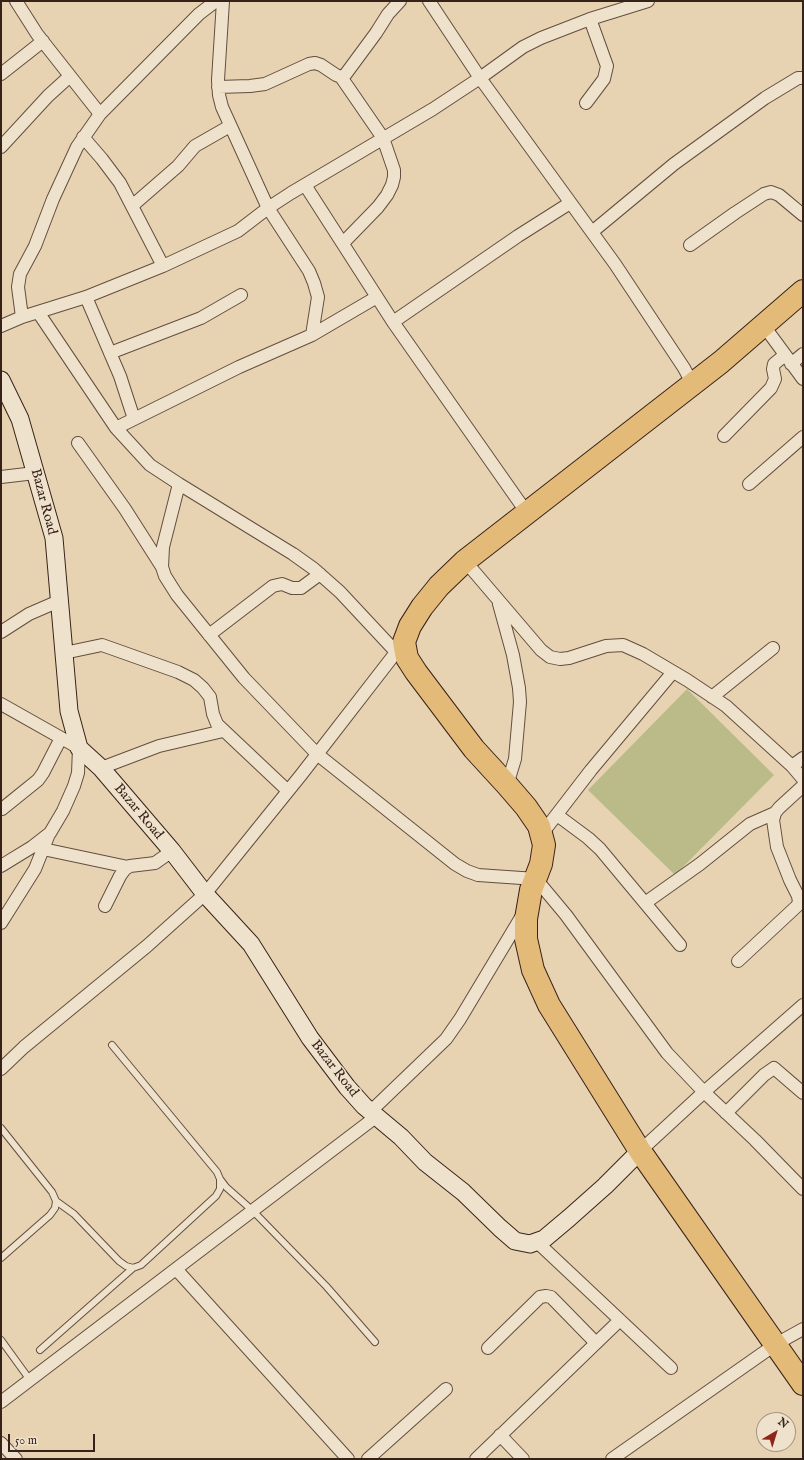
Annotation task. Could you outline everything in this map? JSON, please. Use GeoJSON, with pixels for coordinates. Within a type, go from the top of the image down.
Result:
{"type":"FeatureCollection","features":[{"type":"Feature","properties":{"kind":"highway"},"geometry":{"type":"LineString","coordinates":[[803,291],[721,362],[692,383],[465,561],[439,586],[422,607],[410,626],[400,647],[416,672],[474,749],[526,807],[539,826],[544,845],[541,864],[531,890],[526,919],[526,939],[533,970],[549,1005],[640,1151],[803,1384]]}},
{"type":"Feature","properties":{"kind":"street"},"geometry":{"type":"LineString","coordinates":[[16,1],[43,41],[100,114]]}},
{"type":"Feature","properties":{"kind":"street"},"geometry":{"type":"LineString","coordinates":[[22,317],[18,287],[20,274],[35,246],[53,198],[77,147],[100,114],[199,14],[216,1]]}},
{"type":"Feature","properties":{"kind":"street"},"geometry":{"type":"LineString","coordinates":[[223,1],[218,87],[222,107],[268,208],[309,271],[314,283],[318,297],[312,335]]}},
{"type":"Feature","properties":{"kind":"street"},"geometry":{"type":"LineString","coordinates":[[341,77],[350,70],[388,14],[400,1]]}},
{"type":"Feature","properties":{"kind":"street"},"geometry":{"type":"LineString","coordinates":[[429,1],[480,78],[592,232],[684,368],[692,383]]}},
{"type":"Feature","properties":{"kind":"street"},"geometry":{"type":"LineString","coordinates":[[1,326],[22,317],[86,297],[163,266],[238,230],[268,208],[480,78],[523,47],[590,19],[648,1]]}},
{"type":"Feature","properties":{"kind":"street"},"geometry":{"type":"LineString","coordinates":[[586,103],[604,79],[607,66],[590,19]]}},
{"type":"Feature","properties":{"kind":"street"},"geometry":{"type":"LineString","coordinates":[[1,74],[43,41]]}},
{"type":"Feature","properties":{"kind":"street"},"geometry":{"type":"LineString","coordinates":[[218,87],[264,84],[309,64],[315,63],[341,77],[382,138],[394,170],[392,185],[387,195],[378,207],[342,243]]}},
{"type":"Feature","properties":{"kind":"street"},"geometry":{"type":"LineString","coordinates":[[3,142],[70,76]]}},
{"type":"Feature","properties":{"kind":"street"},"geometry":{"type":"LineString","coordinates":[[592,232],[674,164],[765,98],[798,78],[803,78]]}},
{"type":"Feature","properties":{"kind":"street"},"geometry":{"type":"LineString","coordinates":[[132,206],[178,166],[195,146],[230,126]]}},
{"type":"Feature","properties":{"kind":"street"},"geometry":{"type":"LineString","coordinates":[[83,138],[113,173],[163,266]]}},
{"type":"Feature","properties":{"kind":"street"},"geometry":{"type":"LineString","coordinates":[[305,185],[393,322],[527,513]]}},
{"type":"Feature","properties":{"kind":"street"},"geometry":{"type":"LineString","coordinates":[[690,245],[734,213],[764,194],[771,192],[779,195],[803,215]]}},
{"type":"Feature","properties":{"kind":"street"},"geometry":{"type":"LineString","coordinates":[[393,322],[570,203]]}},
{"type":"Feature","properties":{"kind":"street"},"geometry":{"type":"LineString","coordinates":[[110,353],[201,318],[241,295]]}},
{"type":"Feature","properties":{"kind":"street"},"geometry":{"type":"LineString","coordinates":[[86,297],[120,376],[134,420]]}},
{"type":"Feature","properties":{"kind":"street"},"geometry":{"type":"LineString","coordinates":[[116,428],[239,367],[312,335],[377,297]]}},
{"type":"Feature","properties":{"kind":"street"},"geometry":{"type":"LineString","coordinates":[[1,1069],[24,1046],[147,946],[205,894],[288,791],[400,647],[320,574],[294,554],[150,465],[116,428],[38,312]]}},
{"type":"Feature","properties":{"kind":"street"},"geometry":{"type":"LineString","coordinates":[[764,326],[803,379]]}},
{"type":"Feature","properties":{"kind":"street"},"geometry":{"type":"LineString","coordinates":[[724,436],[771,388],[775,379],[773,369],[774,364],[803,354]]}},
{"type":"Feature","properties":{"kind":"street","name":"Bazar Road"},"geometry":{"type":"LineString","coordinates":[[1,380],[5,400],[20,419],[54,538],[69,711],[79,748]]}},
{"type":"Feature","properties":{"kind":"street"},"geometry":{"type":"LineString","coordinates":[[749,484],[803,437]]}},
{"type":"Feature","properties":{"kind":"street"},"geometry":{"type":"LineString","coordinates":[[78,443],[125,509],[162,567],[165,576],[177,596],[244,678],[317,754],[412,831],[467,871],[478,875],[536,879],[566,915],[667,1054],[803,1189]]}},
{"type":"Feature","properties":{"kind":"street"},"geometry":{"type":"LineString","coordinates":[[1,477],[35,473]]}},
{"type":"Feature","properties":{"kind":"street"},"geometry":{"type":"LineString","coordinates":[[162,567],[163,547],[179,484]]}},
{"type":"Feature","properties":{"kind":"street"},"geometry":{"type":"LineString","coordinates":[[465,561],[541,650],[550,657],[560,659],[569,658],[606,646],[623,645],[643,654],[726,706],[792,766],[803,780]]}},
{"type":"Feature","properties":{"kind":"street"},"geometry":{"type":"LineString","coordinates":[[209,635],[264,591],[273,586],[282,584],[292,588],[301,588],[320,574]]}},
{"type":"Feature","properties":{"kind":"street"},"geometry":{"type":"LineString","coordinates":[[1,632],[29,614],[59,601]]}},
{"type":"Feature","properties":{"kind":"street"},"geometry":{"type":"LineString","coordinates":[[498,601],[513,655],[520,688],[517,748],[507,785]]}},
{"type":"Feature","properties":{"kind":"street"},"geometry":{"type":"LineString","coordinates":[[64,653],[102,645],[178,672],[194,680],[210,697],[213,714],[217,724],[288,791]]}},
{"type":"Feature","properties":{"kind":"street"},"geometry":{"type":"LineString","coordinates":[[712,697],[773,648]]}},
{"type":"Feature","properties":{"kind":"street"},"geometry":{"type":"LineString","coordinates":[[541,836],[591,770],[673,672]]}},
{"type":"Feature","properties":{"kind":"street","name":"Bazar Road"},"geometry":{"type":"LineString","coordinates":[[2,706],[79,748],[101,768],[172,851],[205,894],[251,944],[310,1038],[347,1087],[364,1106],[401,1137],[426,1162],[463,1192],[515,1241],[530,1244],[537,1242]]}},
{"type":"Feature","properties":{"kind":"street"},"geometry":{"type":"LineString","coordinates":[[101,768],[160,746],[223,731]]}},
{"type":"Feature","properties":{"kind":"street"},"geometry":{"type":"LineString","coordinates":[[2,809],[38,780],[43,774],[61,738]]}},
{"type":"Feature","properties":{"kind":"street"},"geometry":{"type":"LineString","coordinates":[[1,923],[35,869],[50,833],[63,811],[78,773],[79,748]]}},
{"type":"Feature","properties":{"kind":"street"},"geometry":{"type":"LineString","coordinates":[[792,766],[803,758]]}},
{"type":"Feature","properties":{"kind":"street"},"geometry":{"type":"LineString","coordinates":[[645,903],[700,864],[750,824],[775,813],[803,786]]}},
{"type":"Feature","properties":{"kind":"street"},"geometry":{"type":"LineString","coordinates":[[738,962],[797,906],[799,902],[798,896],[777,847],[773,820],[775,813]]}},
{"type":"Feature","properties":{"kind":"street"},"geometry":{"type":"LineString","coordinates":[[557,815],[600,849],[680,945]]}},
{"type":"Feature","properties":{"kind":"street"},"geometry":{"type":"LineString","coordinates":[[1,866],[32,847],[50,833]]}},
{"type":"Feature","properties":{"kind":"street"},"geometry":{"type":"LineString","coordinates":[[43,849],[128,867],[155,863],[172,851]]}},
{"type":"Feature","properties":{"kind":"street"},"geometry":{"type":"LineString","coordinates":[[105,906],[120,876],[128,867]]}},
{"type":"Feature","properties":{"kind":"street"},"geometry":{"type":"LineString","coordinates":[[1,1402],[253,1211],[374,1114],[446,1039],[529,904]]}},
{"type":"Feature","properties":{"kind":"street"},"geometry":{"type":"LineString","coordinates":[[671,1368],[537,1242],[544,1239],[605,1186],[640,1151],[704,1092],[803,1005]]}},
{"type":"Feature","properties":{"kind":"street"},"geometry":{"type":"LineString","coordinates":[[726,1113],[764,1075],[774,1068],[803,1093]]}},
{"type":"Feature","properties":{"kind":"street"},"geometry":{"type":"LineString","coordinates":[[176,1269],[348,1459]]}},
{"type":"Feature","properties":{"kind":"street"},"geometry":{"type":"LineString","coordinates":[[488,1348],[540,1297],[546,1296],[551,1297],[596,1343]]}},
{"type":"Feature","properties":{"kind":"street"},"geometry":{"type":"LineString","coordinates":[[476,1459],[620,1320]]}},
{"type":"Feature","properties":{"kind":"street"},"geometry":{"type":"LineString","coordinates":[[612,1459],[776,1344],[803,1329]]}},
{"type":"Feature","properties":{"kind":"street"},"geometry":{"type":"LineString","coordinates":[[368,1459],[446,1389]]}},
{"type":"Feature","properties":{"kind":"street"},"geometry":{"type":"LineString","coordinates":[[500,1435],[523,1459]]}},
{"type":"Feature","properties":{"kind":"street"},"geometry":{"type":"LineString","coordinates":[[1,1443],[16,1459]]}},
{"type":"Feature","properties":{"kind":"lane"},"geometry":{"type":"LineString","coordinates":[[112,1045],[217,1172],[226,1187],[253,1211],[326,1286],[375,1342]]}},
{"type":"Feature","properties":{"kind":"lane"},"geometry":{"type":"LineString","coordinates":[[1,1128],[52,1192],[56,1201],[74,1214],[119,1261],[126,1266],[133,1268]]}},
{"type":"Feature","properties":{"kind":"lane"},"geometry":{"type":"LineString","coordinates":[[40,1350],[133,1268],[141,1265],[216,1196],[220,1190],[220,1179]]}},
{"type":"Feature","properties":{"kind":"lane"},"geometry":{"type":"LineString","coordinates":[[1,1258],[50,1215],[55,1208],[56,1201]]}},
{"type":"Feature","properties":{"kind":"lane"},"geometry":{"type":"LineString","coordinates":[[1,1340],[30,1380]]}},
{"type":"Feature","properties":{"kind":"green space"},"geometry":{"type":"Polygon","coordinates":[[[687,689],[774,775],[675,875],[588,790],[687,689]]]}}]}
